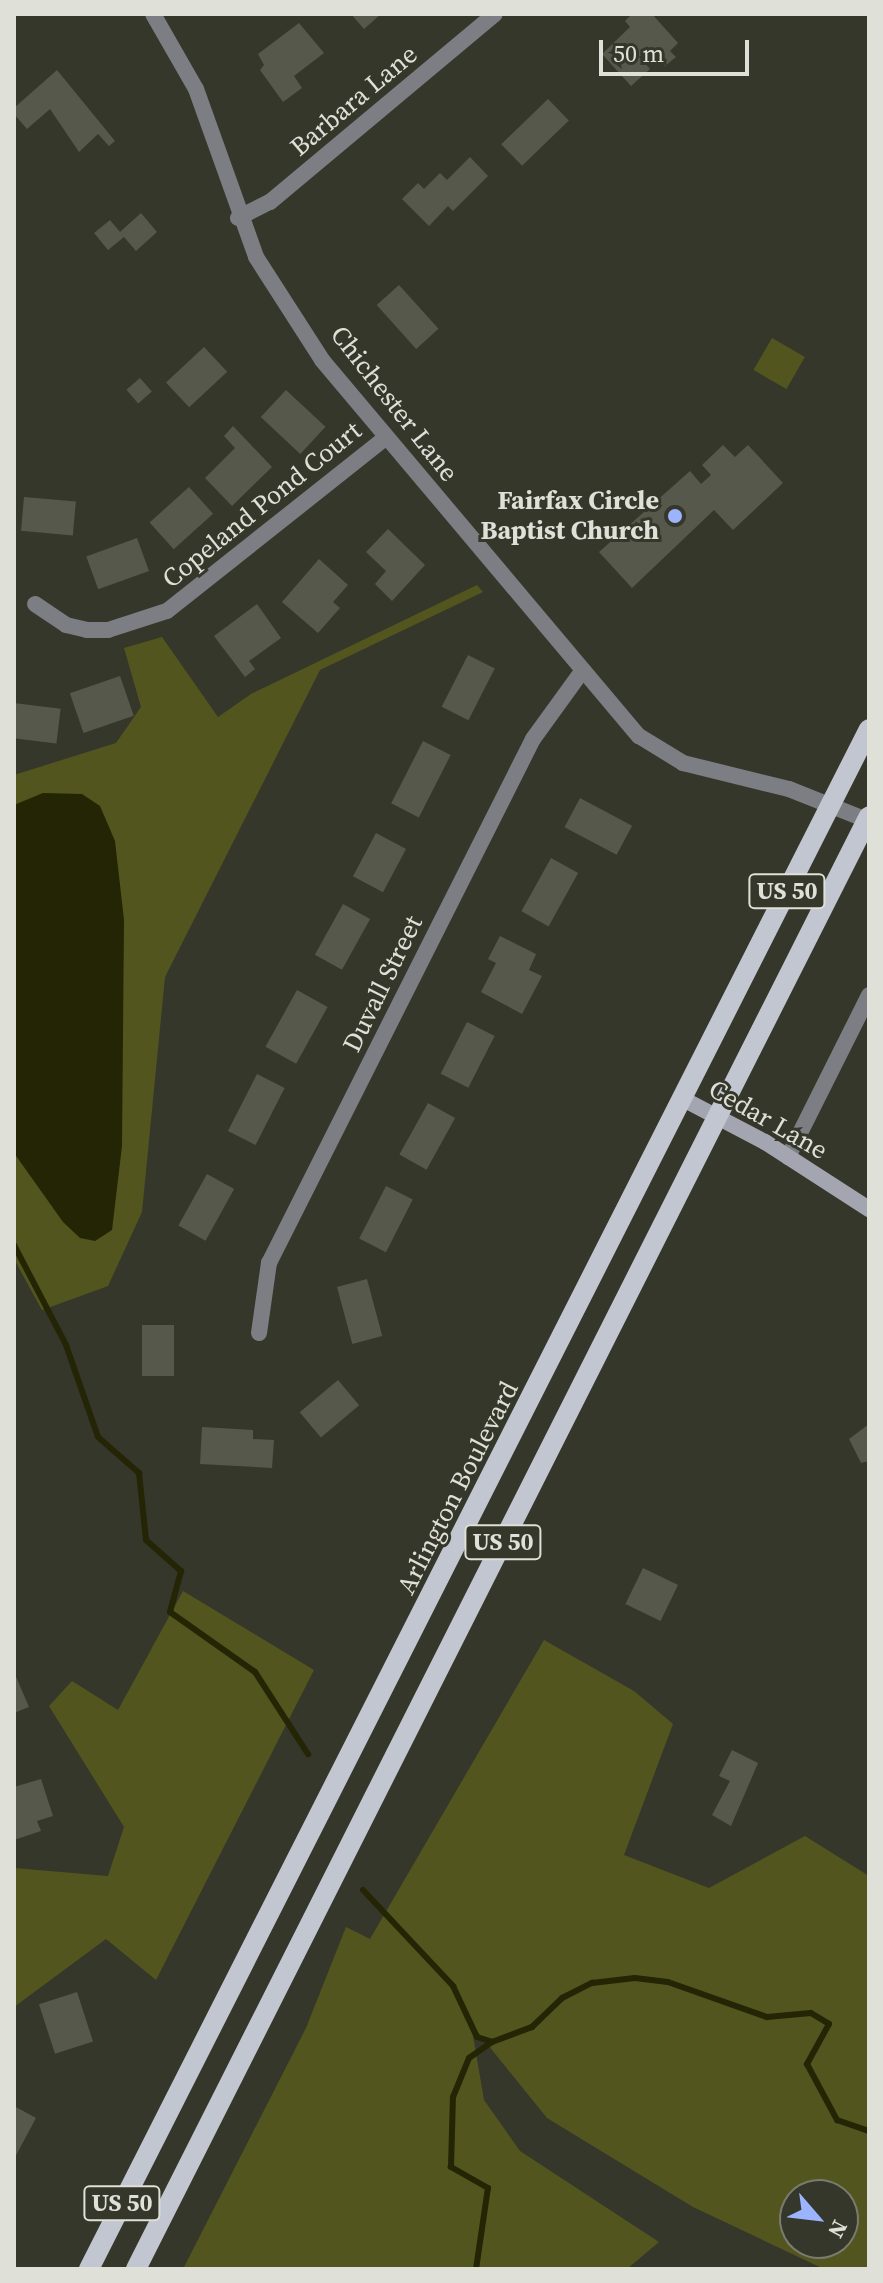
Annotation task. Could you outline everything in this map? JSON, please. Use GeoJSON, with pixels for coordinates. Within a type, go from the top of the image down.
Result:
{"type":"FeatureCollection","features":[{"type":"Feature","properties":{"kind":"main road","name":"Arlington Boulevard"},"geometry":{"type":"LineString","coordinates":[[89,2269],[869,729]]}},
{"type":"Feature","properties":{"kind":"main road","name":"US 50"},"geometry":{"type":"LineString","coordinates":[[136,2269],[868,818]]}},
{"type":"Feature","properties":{"kind":"main road","name":"Cedar Lane"},"geometry":{"type":"LineString","coordinates":[[683,1099],[788,1157],[869,1209]]}},
{"type":"Feature","properties":{"kind":"street","name":"Chichester Lane"},"geometry":{"type":"LineString","coordinates":[[153,14],[196,89],[238,218],[256,257],[322,360],[639,736],[659,752],[683,763],[832,803],[868,818]]}},
{"type":"Feature","properties":{"kind":"street","name":"Barbara Lane"},"geometry":{"type":"LineString","coordinates":[[238,218],[270,202],[495,14]]}},
{"type":"Feature","properties":{"kind":"street","name":"Copeland Pond Court"},"geometry":{"type":"LineString","coordinates":[[35,604],[66,625],[87,630],[108,630],[167,611],[385,438]]}},
{"type":"Feature","properties":{"kind":"street","name":"Duvall Street"},"geometry":{"type":"LineString","coordinates":[[259,1333],[261,1289],[269,1263],[533,739],[583,670]]}},
{"type":"Feature","properties":{"kind":"street"},"geometry":{"type":"LineString","coordinates":[[788,1157],[869,995]]}},
{"type":"Feature","properties":{"kind":"shaded area"},"geometry":{"type":"Polygon","coordinates":[[[772,338],[805,357],[786,389],[754,370],[772,338]]]}},
{"type":"Feature","properties":{"kind":"shaded area"},"geometry":{"type":"Polygon","coordinates":[[[477,585],[483,592],[320,670],[165,977],[142,1212],[108,1286],[42,1310],[14,1259],[14,775],[116,743],[141,707],[124,648],[162,637],[218,717],[251,694],[477,585]]]}},
{"type":"Feature","properties":{"kind":"shaded area"},"geometry":{"type":"Polygon","coordinates":[[[43,793],[82,794],[100,806],[115,841],[124,920],[122,1146],[112,1230],[95,1241],[80,1238],[63,1222],[14,1153],[14,805],[43,793]]]}},
{"type":"Feature","properties":{"kind":"shaded area"},"geometry":{"type":"Polygon","coordinates":[[[183,1591],[314,1670],[156,1980],[106,1939],[14,2007],[14,1868],[108,1876],[124,1827],[49,1706],[72,1681],[118,1710],[183,1591]]]}},
{"type":"Feature","properties":{"kind":"shaded area"},"geometry":{"type":"Polygon","coordinates":[[[544,1640],[634,1691],[673,1724],[624,1855],[709,1888],[805,1836],[869,1876],[869,2269],[824,2269],[803,2259],[859,2259],[859,2179],[779,2179],[779,2248],[693,2207],[547,2118],[471,2024],[484,2100],[520,2151],[659,2242],[627,2269],[183,2269],[306,2028],[346,1927],[370,1939],[544,1640]]]}},
{"type":"Feature","properties":{"kind":"building"},"geometry":{"type":"Polygon","coordinates":[[[351,14],[381,14],[364,29],[351,14]]]}},
{"type":"Feature","properties":{"kind":"building"},"geometry":{"type":"Polygon","coordinates":[[[632,14],[652,14],[678,43],[670,51],[676,57],[665,66],[649,48],[639,57],[650,69],[631,86],[602,54],[630,27],[625,21],[632,14]]]}},
{"type":"Feature","properties":{"kind":"building"},"geometry":{"type":"Polygon","coordinates":[[[299,23],[324,53],[294,76],[302,88],[283,102],[260,70],[264,65],[258,54],[299,23]]]}},
{"type":"Feature","properties":{"kind":"building"},"geometry":{"type":"Polygon","coordinates":[[[57,70],[115,141],[109,146],[98,134],[79,152],[50,109],[27,129],[14,114],[14,108],[57,70]]]}},
{"type":"Feature","properties":{"kind":"building"},"geometry":{"type":"Polygon","coordinates":[[[548,99],[569,121],[522,166],[501,144],[548,99]]]}},
{"type":"Feature","properties":{"kind":"building"},"geometry":{"type":"Polygon","coordinates":[[[470,157],[488,176],[453,211],[448,206],[429,226],[402,199],[418,183],[424,189],[440,173],[447,180],[470,157]]]}},
{"type":"Feature","properties":{"kind":"building"},"geometry":{"type":"Polygon","coordinates":[[[141,213],[157,232],[136,251],[124,237],[108,250],[94,233],[110,220],[120,232],[141,213]]]}},
{"type":"Feature","properties":{"kind":"building"},"geometry":{"type":"Polygon","coordinates":[[[399,285],[438,329],[416,349],[377,305],[399,285]]]}},
{"type":"Feature","properties":{"kind":"building"},"geometry":{"type":"Polygon","coordinates":[[[204,347],[227,372],[189,407],[166,382],[204,347]]]}},
{"type":"Feature","properties":{"kind":"building"},"geometry":{"type":"Polygon","coordinates":[[[140,378],[152,392],[138,403],[126,390],[140,378]]]}},
{"type":"Feature","properties":{"kind":"building"},"geometry":{"type":"Polygon","coordinates":[[[286,390],[325,427],[300,454],[261,417],[286,390]]]}},
{"type":"Feature","properties":{"kind":"building"},"geometry":{"type":"Polygon","coordinates":[[[233,426],[272,467],[232,506],[205,478],[235,448],[224,436],[233,426]]]}},
{"type":"Feature","properties":{"kind":"building","name":"Fairfax Circle Baptist Church"},"geometry":{"type":"Polygon","coordinates":[[[723,445],[735,457],[748,445],[783,483],[733,530],[714,510],[632,588],[599,552],[690,471],[701,484],[711,475],[702,465],[723,445]]]}},
{"type":"Feature","properties":{"kind":"building"},"geometry":{"type":"Polygon","coordinates":[[[189,487],[213,514],[174,549],[150,522],[189,487]]]}},
{"type":"Feature","properties":{"kind":"building"},"geometry":{"type":"Polygon","coordinates":[[[24,497],[76,502],[73,535],[21,531],[24,497]]]}},
{"type":"Feature","properties":{"kind":"building"},"geometry":{"type":"Polygon","coordinates":[[[388,529],[425,565],[392,601],[375,584],[386,571],[366,552],[388,529]]]}},
{"type":"Feature","properties":{"kind":"building"},"geometry":{"type":"Polygon","coordinates":[[[137,538],[149,571],[98,589],[86,556],[137,538]]]}},
{"type":"Feature","properties":{"kind":"building"},"geometry":{"type":"Polygon","coordinates":[[[319,559],[348,585],[333,602],[340,608],[318,633],[282,602],[319,559]]]}},
{"type":"Feature","properties":{"kind":"building"},"geometry":{"type":"Polygon","coordinates":[[[257,604],[281,638],[249,661],[255,669],[245,677],[214,636],[257,604]]]}},
{"type":"Feature","properties":{"kind":"building"},"geometry":{"type":"Polygon","coordinates":[[[468,655],[495,669],[468,720],[442,707],[468,655]]]}},
{"type":"Feature","properties":{"kind":"building"},"geometry":{"type":"Polygon","coordinates":[[[120,676],[134,716],[84,733],[70,693],[120,676]]]}},
{"type":"Feature","properties":{"kind":"building"},"geometry":{"type":"Polygon","coordinates":[[[14,703],[61,709],[56,743],[14,738],[14,703]]]}},
{"type":"Feature","properties":{"kind":"building"},"geometry":{"type":"Polygon","coordinates":[[[423,741],[451,755],[419,817],[391,803],[423,741]]]}},
{"type":"Feature","properties":{"kind":"building"},"geometry":{"type":"Polygon","coordinates":[[[580,798],[632,826],[617,855],[565,827],[580,798]]]}},
{"type":"Feature","properties":{"kind":"building"},"geometry":{"type":"Polygon","coordinates":[[[376,833],[406,849],[383,892],[353,876],[376,833]]]}},
{"type":"Feature","properties":{"kind":"building"},"geometry":{"type":"Polygon","coordinates":[[[551,858],[578,873],[549,926],[521,911],[551,858]]]}},
{"type":"Feature","properties":{"kind":"building"},"geometry":{"type":"Polygon","coordinates":[[[343,904],[370,919],[342,970],[315,955],[343,904]]]}},
{"type":"Feature","properties":{"kind":"building"},"geometry":{"type":"Polygon","coordinates":[[[500,936],[536,954],[529,970],[542,976],[522,1014],[481,992],[496,963],[488,959],[500,936]]]}},
{"type":"Feature","properties":{"kind":"building"},"geometry":{"type":"Polygon","coordinates":[[[297,990],[328,1007],[296,1064],[265,1047],[297,990]]]}},
{"type":"Feature","properties":{"kind":"building"},"geometry":{"type":"Polygon","coordinates":[[[467,1022],[495,1036],[468,1088],[441,1074],[467,1022]]]}},
{"type":"Feature","properties":{"kind":"building"},"geometry":{"type":"Polygon","coordinates":[[[257,1074],[285,1088],[256,1145],[228,1131],[257,1074]]]}},
{"type":"Feature","properties":{"kind":"building"},"geometry":{"type":"Polygon","coordinates":[[[428,1103],[455,1118],[427,1170],[399,1155],[428,1103]]]}},
{"type":"Feature","properties":{"kind":"building"},"geometry":{"type":"Polygon","coordinates":[[[207,1174],[234,1189],[206,1241],[178,1226],[207,1174]]]}},
{"type":"Feature","properties":{"kind":"building"},"geometry":{"type":"Polygon","coordinates":[[[386,1186],[413,1200],[386,1252],[359,1239],[386,1186]]]}},
{"type":"Feature","properties":{"kind":"building"},"geometry":{"type":"Polygon","coordinates":[[[367,1279],[382,1336],[352,1344],[337,1287],[367,1279]]]}},
{"type":"Feature","properties":{"kind":"building"},"geometry":{"type":"Polygon","coordinates":[[[142,1325],[174,1325],[174,1376],[142,1376],[142,1325]]]}},
{"type":"Feature","properties":{"kind":"building"},"geometry":{"type":"Polygon","coordinates":[[[338,1380],[359,1405],[321,1437],[300,1412],[338,1380]]]}},
{"type":"Feature","properties":{"kind":"building"},"geometry":{"type":"Polygon","coordinates":[[[869,1424],[869,1461],[861,1463],[849,1439],[869,1424]]]}},
{"type":"Feature","properties":{"kind":"building"},"geometry":{"type":"Polygon","coordinates":[[[202,1427],[253,1430],[253,1439],[274,1440],[272,1468],[200,1464],[202,1427]]]}},
{"type":"Feature","properties":{"kind":"building"},"geometry":{"type":"Polygon","coordinates":[[[643,1568],[678,1585],[661,1621],[625,1604],[643,1568]]]}},
{"type":"Feature","properties":{"kind":"building"},"geometry":{"type":"Polygon","coordinates":[[[14,1672],[29,1707],[14,1713],[14,1672]]]}},
{"type":"Feature","properties":{"kind":"building"},"geometry":{"type":"Polygon","coordinates":[[[732,1750],[758,1763],[731,1826],[712,1815],[730,1781],[719,1776],[732,1750]]]}},
{"type":"Feature","properties":{"kind":"building"},"geometry":{"type":"Polygon","coordinates":[[[41,1779],[53,1816],[37,1821],[41,1831],[14,1840],[14,1787],[41,1779]]]}},
{"type":"Feature","properties":{"kind":"building"},"geometry":{"type":"Polygon","coordinates":[[[77,1992],[93,2041],[55,2054],[39,2004],[77,1992]]]}},
{"type":"Feature","properties":{"kind":"building"},"geometry":{"type":"Polygon","coordinates":[[[14,2106],[36,2118],[14,2159],[14,2106]]]}},
{"type":"Feature","properties":{"kind":"waterway"},"geometry":{"type":"LineString","coordinates":[[14,1245],[66,1345],[98,1437],[139,1473],[146,1540],[181,1571],[170,1612],[255,1672],[308,1754]]}},
{"type":"Feature","properties":{"kind":"waterway"},"geometry":{"type":"LineString","coordinates":[[363,1890],[453,1986],[477,2037],[492,2042]]}},
{"type":"Feature","properties":{"kind":"waterway"},"geometry":{"type":"LineString","coordinates":[[476,2269],[488,2188],[451,2167],[453,2097],[469,2058],[492,2042],[532,2027],[562,1998],[592,1983],[635,1978],[668,1982],[767,2017],[811,2013],[829,2024],[807,2064],[837,2120],[869,2131]]}},
{"type":"Feature","properties":{"kind":"place","name":"Fairfax Circle Baptist Church"},"geometry":{"type":"Point","coordinates":[675,516]}}]}
